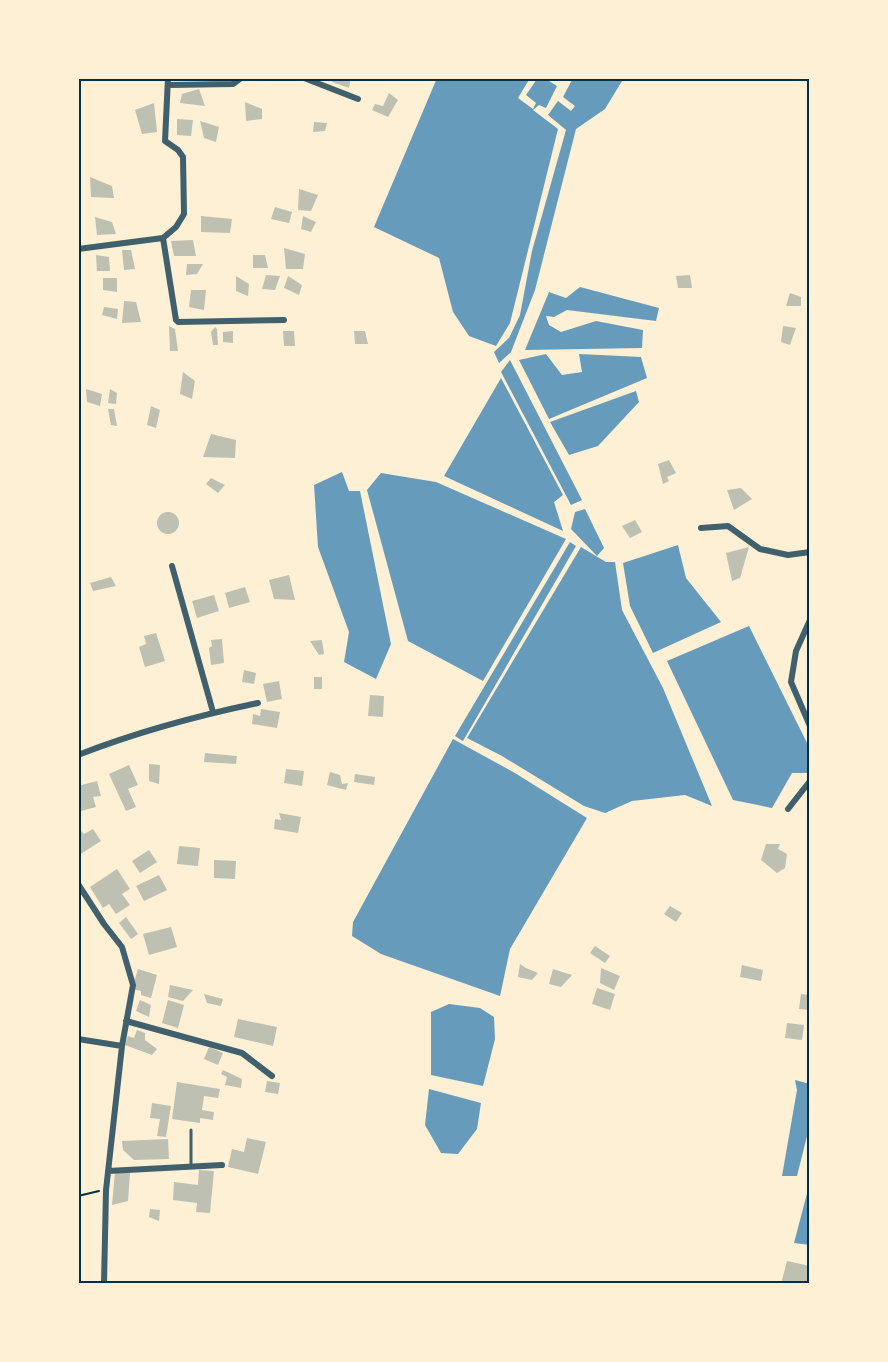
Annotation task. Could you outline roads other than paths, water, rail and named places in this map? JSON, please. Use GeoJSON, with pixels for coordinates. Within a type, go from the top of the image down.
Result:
{"type":"FeatureCollection","features":[{"type":"Feature","properties":{"kind":"street"},"geometry":{"type":"LineString","coordinates":[[78,249],[163,238],[176,227],[184,214],[183,158],[165,141],[168,81],[233,84],[241,78]]}},
{"type":"Feature","properties":{"kind":"street"},"geometry":{"type":"LineString","coordinates":[[304,78],[358,99]]}},
{"type":"Feature","properties":{"kind":"street"},"geometry":{"type":"LineString","coordinates":[[163,238],[178,322],[284,320]]}},
{"type":"Feature","properties":{"kind":"street"},"geometry":{"type":"LineString","coordinates":[[700,528],[728,526],[760,549],[788,555],[810,552]]}},
{"type":"Feature","properties":{"kind":"street"},"geometry":{"type":"LineString","coordinates":[[172,566],[213,712]]}},
{"type":"Feature","properties":{"kind":"street"},"geometry":{"type":"LineString","coordinates":[[810,620],[796,651],[791,682],[810,726]]}},
{"type":"Feature","properties":{"kind":"street"},"geometry":{"type":"LineString","coordinates":[[78,754],[133,734],[213,712],[258,703]]}},
{"type":"Feature","properties":{"kind":"street"},"geometry":{"type":"LineString","coordinates":[[788,809],[810,781]]}},
{"type":"Feature","properties":{"kind":"street"},"geometry":{"type":"LineString","coordinates":[[78,884],[122,947],[133,985],[122,1046],[106,1190],[104,1284]]}},
{"type":"Feature","properties":{"kind":"street"},"geometry":{"type":"LineString","coordinates":[[126,1021],[242,1053],[272,1076]]}},
{"type":"Feature","properties":{"kind":"street"},"geometry":{"type":"LineString","coordinates":[[78,1039],[122,1046]]}},
{"type":"Feature","properties":{"kind":"street"},"geometry":{"type":"LineString","coordinates":[[108,1171],[222,1165]]}},
{"type":"Feature","properties":{"kind":"lane"},"geometry":{"type":"LineString","coordinates":[[190,1165],[191,1130]]}},
{"type":"Feature","properties":{"kind":"water"},"geometry":{"type":"Polygon","coordinates":[[[437,78],[530,78],[518,98],[533,109],[536,103],[526,95],[537,79],[544,78],[557,86],[546,108],[539,105],[533,110],[558,129],[510,323],[496,346],[469,336],[453,312],[439,258],[374,227],[437,78]]]}},
{"type":"Feature","properties":{"kind":"water"},"geometry":{"type":"Polygon","coordinates":[[[573,78],[617,78],[622,81],[605,109],[576,129],[535,290],[511,352],[499,363],[494,352],[509,338],[520,315],[532,251],[566,130],[548,115],[558,101],[571,111],[575,106],[563,97],[573,78]]]}},
{"type":"Feature","properties":{"kind":"water"},"geometry":{"type":"Polygon","coordinates":[[[580,287],[659,308],[656,321],[567,310],[554,317],[546,316],[549,325],[561,332],[596,321],[643,330],[642,348],[525,350],[549,292],[566,298],[580,287]]]}},
{"type":"Feature","properties":{"kind":"water"},"geometry":{"type":"Polygon","coordinates":[[[546,354],[562,375],[582,372],[579,354],[641,357],[647,378],[549,419],[519,360],[546,354]]]}},
{"type":"Feature","properties":{"kind":"water"},"geometry":{"type":"Polygon","coordinates":[[[510,360],[582,500],[571,505],[501,372],[510,360]]]}},
{"type":"Feature","properties":{"kind":"water"},"geometry":{"type":"Polygon","coordinates":[[[501,378],[563,495],[554,502],[563,531],[444,476],[501,378]]]}},
{"type":"Feature","properties":{"kind":"water"},"geometry":{"type":"Polygon","coordinates":[[[636,391],[639,402],[598,446],[569,455],[550,422],[636,391]]]}},
{"type":"Feature","properties":{"kind":"water"},"geometry":{"type":"Polygon","coordinates":[[[342,472],[349,491],[360,491],[391,644],[376,679],[344,662],[349,632],[318,547],[314,485],[342,472]]]}},
{"type":"Feature","properties":{"kind":"water"},"geometry":{"type":"Polygon","coordinates":[[[381,473],[436,482],[566,539],[483,681],[408,641],[367,490],[381,473]]]}},
{"type":"Feature","properties":{"kind":"water"},"geometry":{"type":"Polygon","coordinates":[[[585,509],[604,548],[597,556],[571,529],[575,512],[585,509]]]}},
{"type":"Feature","properties":{"kind":"water"},"geometry":{"type":"Polygon","coordinates":[[[570,542],[576,546],[463,741],[455,736],[570,542]]]}},
{"type":"Feature","properties":{"kind":"water"},"geometry":{"type":"Polygon","coordinates":[[[678,545],[686,578],[721,622],[653,653],[630,606],[623,563],[678,545]]]}},
{"type":"Feature","properties":{"kind":"water"},"geometry":{"type":"Polygon","coordinates":[[[581,547],[606,562],[615,562],[622,610],[663,688],[712,806],[685,795],[632,801],[605,813],[584,806],[502,756],[467,738],[581,547]]]}},
{"type":"Feature","properties":{"kind":"water"},"geometry":{"type":"Polygon","coordinates":[[[749,626],[810,749],[810,773],[792,773],[772,808],[733,800],[667,661],[749,626]]]}},
{"type":"Feature","properties":{"kind":"water"},"geometry":{"type":"Polygon","coordinates":[[[453,739],[515,773],[587,818],[510,949],[500,996],[381,954],[352,936],[353,922],[453,739]]]}},
{"type":"Feature","properties":{"kind":"water"},"geometry":{"type":"Polygon","coordinates":[[[449,1004],[480,1008],[494,1017],[495,1039],[483,1086],[431,1075],[431,1012],[449,1004]]]}},
{"type":"Feature","properties":{"kind":"water"},"geometry":{"type":"Polygon","coordinates":[[[795,1080],[810,1084],[810,1124],[797,1176],[782,1176],[797,1090],[795,1080]]]}},
{"type":"Feature","properties":{"kind":"water"},"geometry":{"type":"Polygon","coordinates":[[[429,1089],[481,1103],[477,1129],[458,1154],[441,1153],[425,1125],[429,1089]]]}},
{"type":"Feature","properties":{"kind":"water"},"geometry":{"type":"Polygon","coordinates":[[[810,1182],[810,1245],[794,1243],[810,1182]]]}}]}
